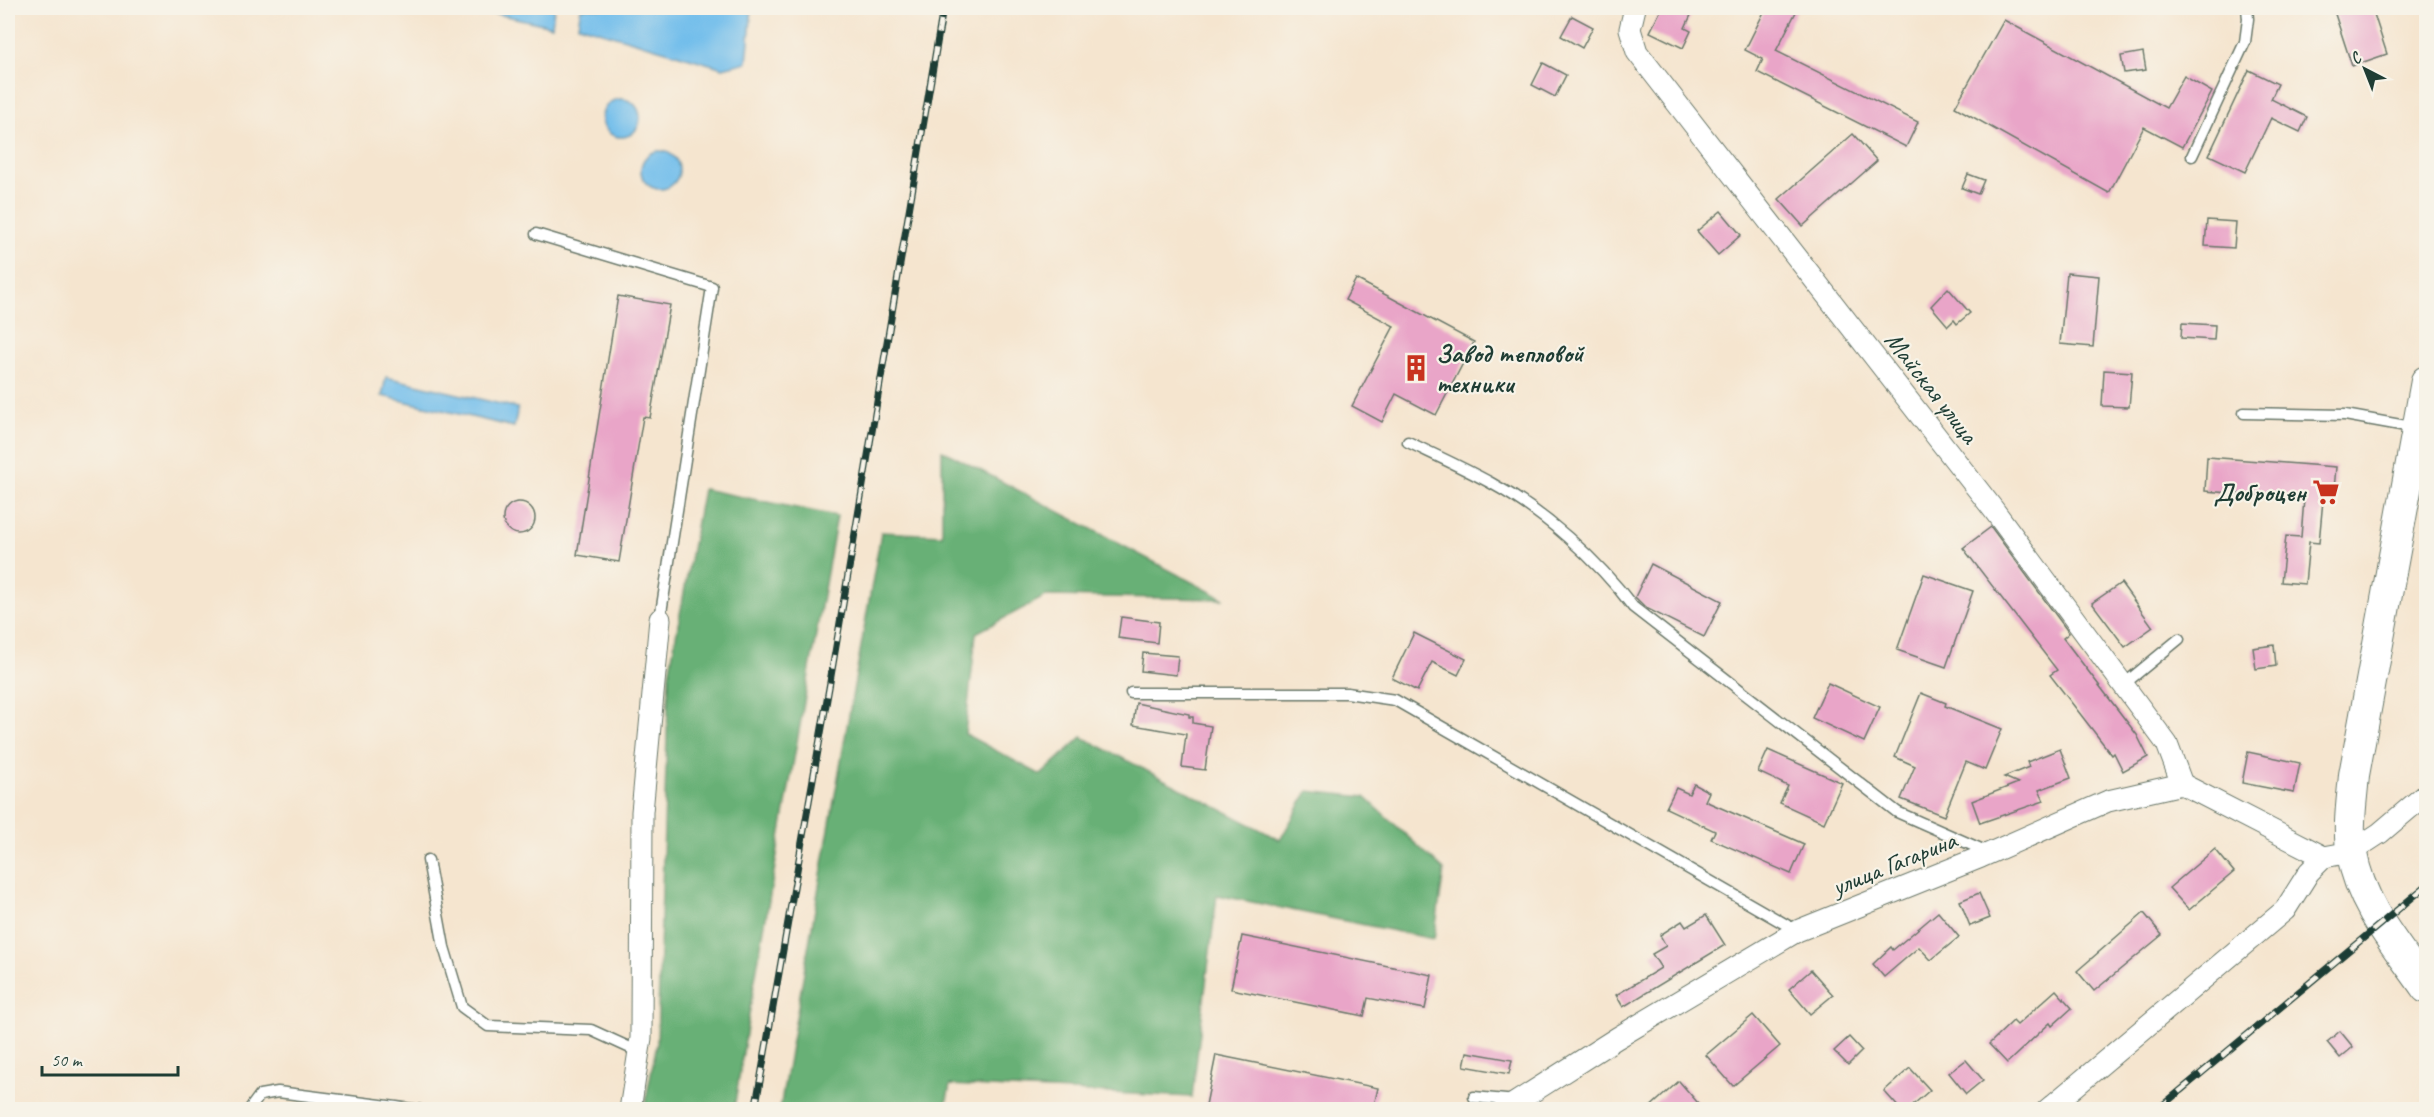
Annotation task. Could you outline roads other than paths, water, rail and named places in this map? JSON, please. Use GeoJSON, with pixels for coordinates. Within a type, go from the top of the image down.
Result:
{"type":"FeatureCollection","features":[{"type":"Feature","properties":{"kind":"main road"},"geometry":{"type":"LineString","coordinates":[[2427,381],[2338,855],[2427,988]]}},
{"type":"Feature","properties":{"kind":"street","name":"Майская улица"},"geometry":{"type":"LineString","coordinates":[[1635,8],[1630,29],[1636,52],[1993,509],[2167,744],[2182,784]]}},
{"type":"Feature","properties":{"kind":"street"},"geometry":{"type":"LineString","coordinates":[[630,1110],[641,1038],[642,812],[660,619]]}},
{"type":"Feature","properties":{"kind":"street"},"geometry":{"type":"LineString","coordinates":[[2182,784],[2338,855]]}},
{"type":"Feature","properties":{"kind":"street","name":"улица Гагарина"},"geometry":{"type":"LineString","coordinates":[[1511,1105],[1636,1026],[1797,931],[1990,853],[2108,801],[2182,784]]}},
{"type":"Feature","properties":{"kind":"street"},"geometry":{"type":"LineString","coordinates":[[2047,1110],[2285,910],[2309,872],[2380,833],[2427,794]]}},
{"type":"Feature","properties":{"kind":"lane"},"geometry":{"type":"LineString","coordinates":[[2192,156],[2245,42],[2247,8]]}},
{"type":"Feature","properties":{"kind":"lane"},"geometry":{"type":"LineString","coordinates":[[536,234],[712,287],[660,619]]}},
{"type":"Feature","properties":{"kind":"lane"},"geometry":{"type":"LineString","coordinates":[[2244,413],[2345,415],[2418,428]]}},
{"type":"Feature","properties":{"kind":"lane"},"geometry":{"type":"LineString","coordinates":[[1408,442],[1493,484],[1541,517],[1587,554],[1633,607],[1897,812],[1990,853]]}},
{"type":"Feature","properties":{"kind":"lane"},"geometry":{"type":"LineString","coordinates":[[2123,685],[2179,639]]}},
{"type":"Feature","properties":{"kind":"lane"},"geometry":{"type":"LineString","coordinates":[[1131,693],[1347,693],[1395,699],[1797,931]]}},
{"type":"Feature","properties":{"kind":"lane"},"geometry":{"type":"LineString","coordinates":[[428,860],[444,947],[462,1007],[488,1026],[591,1030],[639,1052]]}},
{"type":"Feature","properties":{"kind":"lane"},"geometry":{"type":"LineString","coordinates":[[249,1110],[260,1095],[278,1092],[420,1110]]}},
{"type":"Feature","properties":{"kind":"lane"},"geometry":{"type":"LineString","coordinates":[[1474,1097],[1511,1105]]}},
{"type":"Feature","properties":{"kind":"water"},"geometry":{"type":"Polygon","coordinates":[[[469,8],[554,8],[552,26],[469,8]]]}},
{"type":"Feature","properties":{"kind":"water"},"geometry":{"type":"Polygon","coordinates":[[[581,8],[752,8],[747,62],[723,68],[578,25],[581,8]]]}},
{"type":"Feature","properties":{"kind":"water"},"geometry":{"type":"Polygon","coordinates":[[[621,99],[635,104],[640,118],[635,132],[621,137],[607,132],[602,118],[607,104],[621,99]]]}},
{"type":"Feature","properties":{"kind":"water"},"geometry":{"type":"Polygon","coordinates":[[[660,151],[674,156],[679,170],[674,184],[660,189],[646,184],[641,170],[646,156],[660,151]]]}},
{"type":"Feature","properties":{"kind":"water"},"geometry":{"type":"Polygon","coordinates":[[[386,377],[518,408],[514,427],[382,396],[386,377]]]}},
{"type":"Feature","properties":{"kind":"railway"},"geometry":{"type":"LineString","coordinates":[[755,1110],[830,682],[943,8]]}},
{"type":"Feature","properties":{"kind":"railway"},"geometry":{"type":"LineString","coordinates":[[2157,1110],[2426,886]]}},
{"type":"Feature","properties":{"kind":"place","name":"Завод тепловой техники"},"geometry":{"type":"Point","coordinates":[1416,368]}},
{"type":"Feature","properties":{"kind":"place","name":"Доброцен"},"geometry":{"type":"Point","coordinates":[2326,492]}}]}
